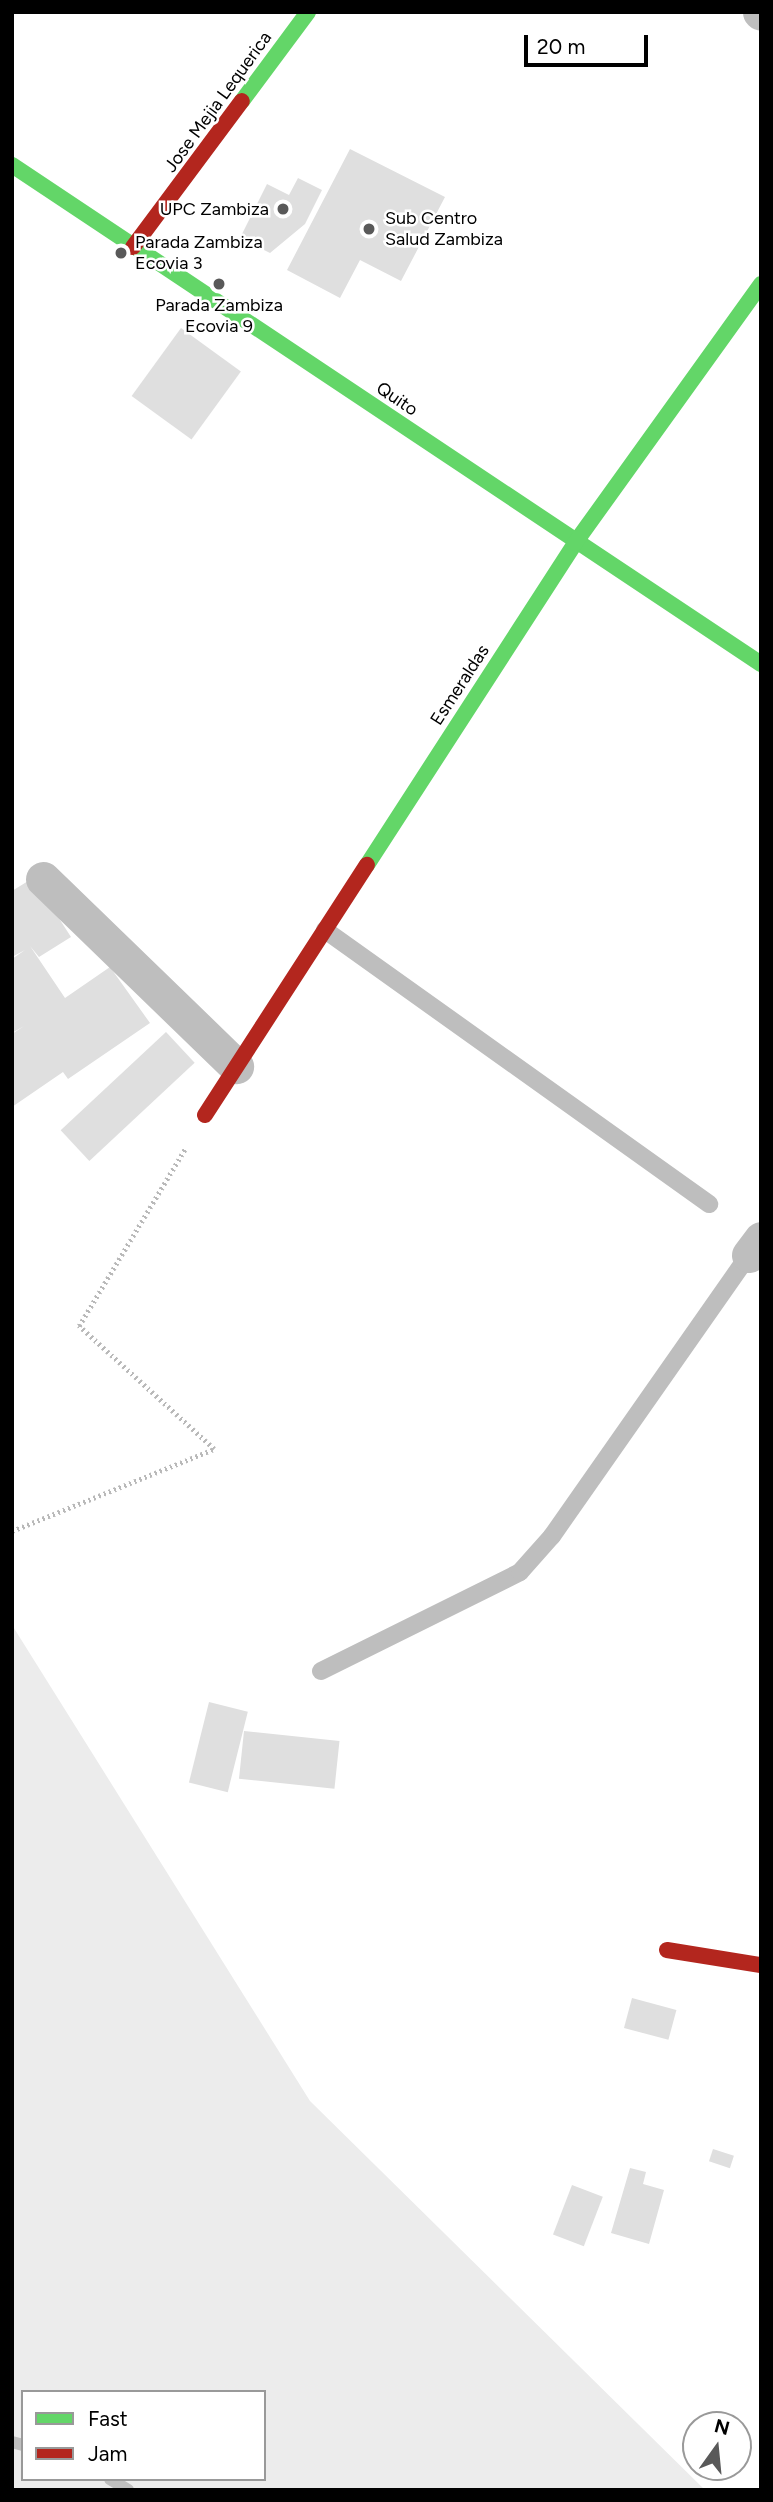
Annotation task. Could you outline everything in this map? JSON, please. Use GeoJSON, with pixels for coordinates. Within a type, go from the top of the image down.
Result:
{"type":"FeatureCollection","features":[{"type":"Feature","properties":{"kind":"street","name":"Jose Mejia Lequerica"},"geometry":{"type":"LineString","coordinates":[[133,247],[308,12]]}},
{"type":"Feature","properties":{"kind":"street","name":"Quito"},"geometry":{"type":"LineString","coordinates":[[12,165],[575,543],[761,664]]}},
{"type":"Feature","properties":{"kind":"street","name":"Esmeraldas"},"geometry":{"type":"LineString","coordinates":[[205,1115],[575,543],[761,284]]}},
{"type":"Feature","properties":{"kind":"street"},"geometry":{"type":"LineString","coordinates":[[43,879],[236,1066]]}},
{"type":"Feature","properties":{"kind":"street"},"geometry":{"type":"LineString","coordinates":[[667,1950],[761,1965]]}},
{"type":"Feature","properties":{"kind":"lane"},"geometry":{"type":"LineString","coordinates":[[325,930],[709,1204]]}},
{"type":"Feature","properties":{"kind":"lane"},"geometry":{"type":"LineString","coordinates":[[321,1671],[520,1572],[552,1536],[755,1247]]}},
{"type":"Feature","properties":{"kind":"path"},"geometry":{"type":"LineString","coordinates":[[12,1531],[214,1449],[79,1326],[205,1115]]}},
{"type":"Feature","properties":{"kind":"shaded area"},"geometry":{"type":"Polygon","coordinates":[[[12,1625],[310,2101],[682,2467],[682,2481],[696,2481],[705,2490],[12,2490],[12,1625]]]}},
{"type":"Feature","properties":{"kind":"building","name":"Sub Centro Salud Zambiza"},"geometry":{"type":"Polygon","coordinates":[[[350,149],[445,197],[401,281],[360,260],[340,298],[287,270],[350,149]]]}},
{"type":"Feature","properties":{"kind":"building","name":"UPC Zambiza"},"geometry":{"type":"Polygon","coordinates":[[[298,178],[322,190],[305,224],[270,253],[240,238],[267,184],[289,195],[298,178]]]}},
{"type":"Feature","properties":{"kind":"building"},"geometry":{"type":"Polygon","coordinates":[[[181,328],[241,371],[191,439],[132,396],[181,328]]]}},
{"type":"Feature","properties":{"kind":"building"},"geometry":{"type":"Polygon","coordinates":[[[33,878],[71,937],[39,957],[30,946],[65,998],[110,967],[150,1023],[68,1079],[63,1072],[12,1107],[12,1034],[24,1026],[12,1033],[12,959],[25,950],[12,957],[12,891],[33,878]]]}},
{"type":"Feature","properties":{"kind":"building"},"geometry":{"type":"Polygon","coordinates":[[[166,1032],[195,1063],[89,1161],[61,1130],[166,1032]]]}},
{"type":"Feature","properties":{"kind":"building"},"geometry":{"type":"Polygon","coordinates":[[[209,1702],[248,1712],[228,1792],[189,1783],[209,1702]]]}},
{"type":"Feature","properties":{"kind":"building"},"geometry":{"type":"Polygon","coordinates":[[[244,1731],[339,1741],[334,1789],[239,1779],[244,1731]]]}},
{"type":"Feature","properties":{"kind":"building"},"geometry":{"type":"Polygon","coordinates":[[[632,1998],[676,2010],[668,2040],[624,2028],[632,1998]]]}},
{"type":"Feature","properties":{"kind":"building"},"geometry":{"type":"Polygon","coordinates":[[[713,2149],[734,2156],[730,2168],[709,2161],[713,2149]]]}},
{"type":"Feature","properties":{"kind":"building"},"geometry":{"type":"Polygon","coordinates":[[[630,2168],[646,2172],[643,2184],[664,2190],[649,2244],[611,2233],[630,2168]]]}},
{"type":"Feature","properties":{"kind":"building"},"geometry":{"type":"Polygon","coordinates":[[[572,2185],[603,2197],[584,2246],[553,2234],[572,2185]]]}},
{"type":"Feature","properties":{"kind":"waterway"},"geometry":{"type":"LineString","coordinates":[[12,2442],[21,2444]]}},
{"type":"Feature","properties":{"kind":"waterway"},"geometry":{"type":"LineString","coordinates":[[113,2481],[128,2490]]}},
{"type":"Feature","properties":{"kind":"traffic: fast"},"geometry":{"type":"LineString","coordinates":[[242,101],[308,12]]}},
{"type":"Feature","properties":{"kind":"traffic: fast"},"geometry":{"type":"LineString","coordinates":[[12,165],[761,664]]}},
{"type":"Feature","properties":{"kind":"traffic: fast"},"geometry":{"type":"LineString","coordinates":[[367,865],[575,543],[761,284]]}},
{"type":"Feature","properties":{"kind":"traffic: jam"},"geometry":{"type":"LineString","coordinates":[[133,247],[242,101]]}},
{"type":"Feature","properties":{"kind":"traffic: jam"},"geometry":{"type":"LineString","coordinates":[[205,1115],[367,865]]}},
{"type":"Feature","properties":{"kind":"traffic: jam"},"geometry":{"type":"LineString","coordinates":[[667,1950],[761,1965]]}},
{"type":"Feature","properties":{"kind":"place","name":"UPC Zambiza"},"geometry":{"type":"Point","coordinates":[283,209]}},
{"type":"Feature","properties":{"kind":"place","name":"Sub Centro Salud Zambiza"},"geometry":{"type":"Point","coordinates":[369,229]}},
{"type":"Feature","properties":{"kind":"place","name":"Parada Zambiza Ecovia 3"},"geometry":{"type":"Point","coordinates":[121,253]}},
{"type":"Feature","properties":{"kind":"place","name":"Parada Zambiza Ecovia 9"},"geometry":{"type":"Point","coordinates":[219,284]}}]}
